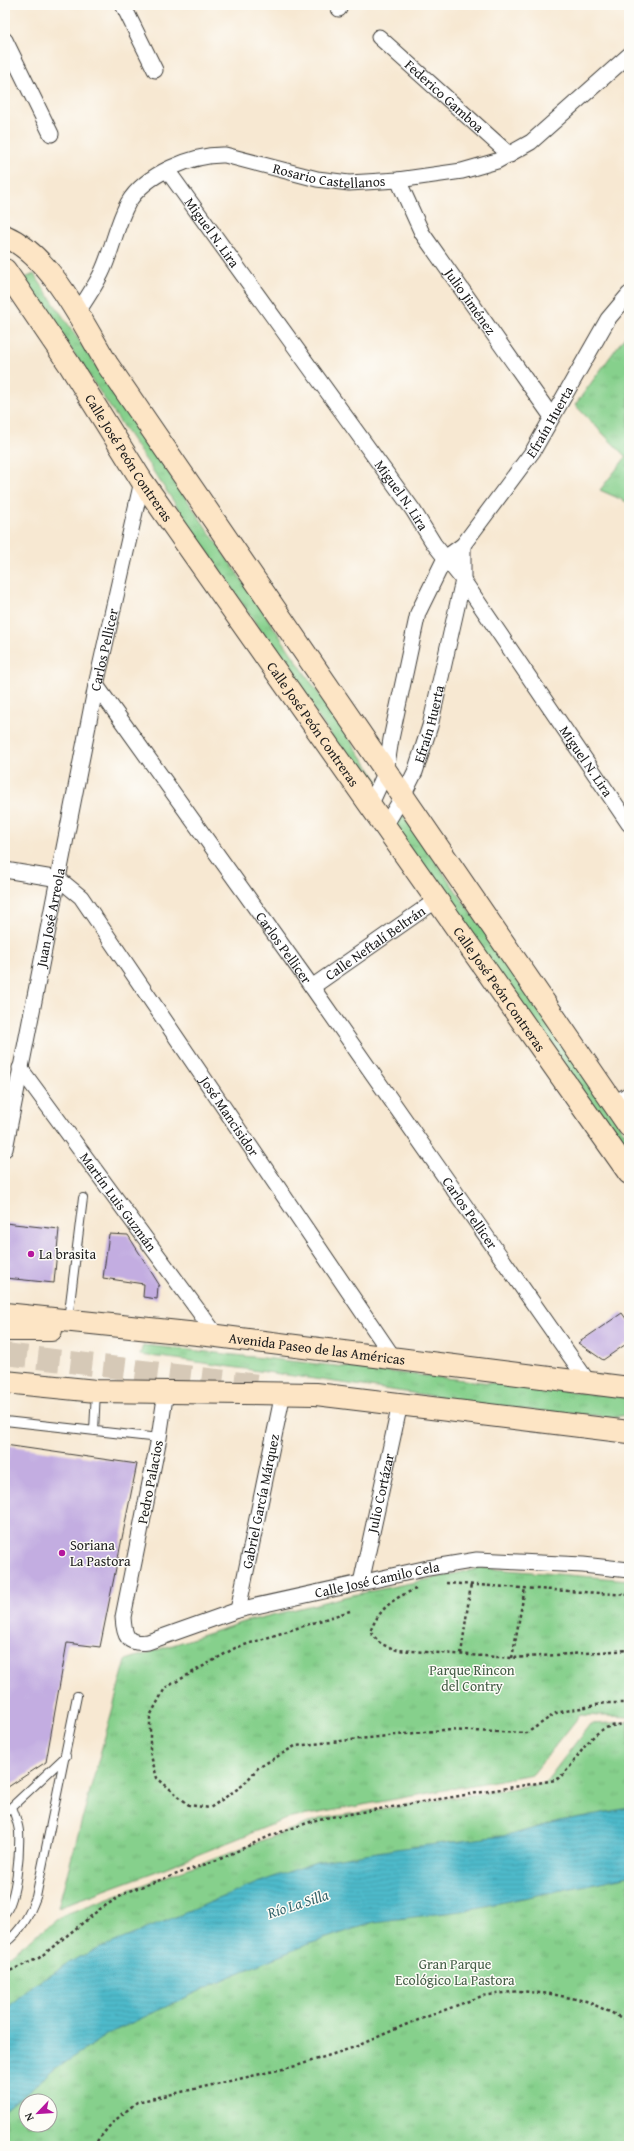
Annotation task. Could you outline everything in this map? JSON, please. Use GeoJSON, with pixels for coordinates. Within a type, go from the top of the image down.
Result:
{"type":"FeatureCollection","features":[{"type":"Feature","properties":{"kind":"street"},"geometry":{"type":"LineString","coordinates":[[123,5],[155,70]]}},
{"type":"Feature","properties":{"kind":"street","name":"Federico Gamboa"},"geometry":{"type":"LineString","coordinates":[[379,37],[510,155]]}},
{"type":"Feature","properties":{"kind":"street"},"geometry":{"type":"LineString","coordinates":[[5,40],[51,134]]}},
{"type":"Feature","properties":{"kind":"street","name":"Rosario Castellanos"},"geometry":{"type":"LineString","coordinates":[[77,313],[101,274],[128,204],[136,192],[168,170],[197,158],[213,155],[225,155],[317,179],[349,183],[398,180],[462,171],[497,161],[531,142],[629,55]]}},
{"type":"Feature","properties":{"kind":"street","name":"Miguel N. Lira"},"geometry":{"type":"LineString","coordinates":[[168,170],[408,503],[445,558],[463,580],[629,824]]}},
{"type":"Feature","properties":{"kind":"street","name":"Julio Jiménez"},"geometry":{"type":"LineString","coordinates":[[398,180],[409,208],[422,233],[552,417]]}},
{"type":"Feature","properties":{"kind":"street","name":"Calle José Peón Contreras"},"geometry":{"type":"LineString","coordinates":[[5,236],[35,258],[48,271],[77,313],[107,364],[386,771],[621,1099],[629,1126]]}},
{"type":"Feature","properties":{"kind":"street"},"geometry":{"type":"LineString","coordinates":[[8,274],[35,258]]}},
{"type":"Feature","properties":{"kind":"street","name":"Calle José Peón Contreras"},"geometry":{"type":"LineString","coordinates":[[8,274],[69,364],[142,482],[370,806],[438,899],[629,1173]]}},
{"type":"Feature","properties":{"kind":"street","name":"Efraín Huerta"},"geometry":{"type":"LineString","coordinates":[[370,806],[386,771],[418,613],[445,558],[463,545],[533,451],[608,319],[629,294]]}},
{"type":"Feature","properties":{"kind":"street","name":"Carlos Pellicer"},"geometry":{"type":"LineString","coordinates":[[142,482],[96,685],[312,987],[589,1383]]}},
{"type":"Feature","properties":{"kind":"street","name":"Efraín Huerta"},"geometry":{"type":"LineString","coordinates":[[385,826],[404,796],[415,772],[430,726],[463,580],[463,545]]}},
{"type":"Feature","properties":{"kind":"street","name":"Juan José Arreola"},"geometry":{"type":"LineString","coordinates":[[5,1149],[96,685]]}},
{"type":"Feature","properties":{"kind":"street"},"geometry":{"type":"LineString","coordinates":[[5,870],[59,879]]}},
{"type":"Feature","properties":{"kind":"street","name":"José Mancisidor"},"geometry":{"type":"LineString","coordinates":[[59,879],[81,897],[395,1360]]}},
{"type":"Feature","properties":{"kind":"street","name":"Calle Neftalí Beltrán"},"geometry":{"type":"LineString","coordinates":[[312,987],[438,899]]}},
{"type":"Feature","properties":{"kind":"street","name":"Martín Luis Guzmán"},"geometry":{"type":"LineString","coordinates":[[20,1068],[217,1336]]}},
{"type":"Feature","properties":{"kind":"street","name":"Avenida Paseo de las Américas"},"geometry":{"type":"LineString","coordinates":[[5,1314],[217,1336],[395,1360],[629,1388]]}},
{"type":"Feature","properties":{"kind":"street"},"geometry":{"type":"LineString","coordinates":[[5,1330],[60,1329],[72,1325],[71,1321]]}},
{"type":"Feature","properties":{"kind":"street"},"geometry":{"type":"LineString","coordinates":[[5,1382],[96,1391],[316,1394],[629,1432]]}},
{"type":"Feature","properties":{"kind":"street","name":"Pedro Palacios"},"geometry":{"type":"LineString","coordinates":[[131,1641],[126,1635],[123,1617],[159,1438],[166,1392]]}},
{"type":"Feature","properties":{"kind":"street","name":"Gabriel García Márquez"},"geometry":{"type":"LineString","coordinates":[[238,1610],[283,1393]]}},
{"type":"Feature","properties":{"kind":"street","name":"Julio Cortázar"},"geometry":{"type":"LineString","coordinates":[[361,1583],[400,1404]]}},
{"type":"Feature","properties":{"kind":"street","name":"Calle José Camilo Cela"},"geometry":{"type":"LineString","coordinates":[[131,1641],[138,1643],[148,1642],[238,1610],[428,1568],[477,1560],[583,1565],[629,1570]]}},
{"type":"Feature","properties":{"kind":"lane"},"geometry":{"type":"LineString","coordinates":[[71,1321],[83,1198]]}},
{"type":"Feature","properties":{"kind":"lane"},"geometry":{"type":"LineString","coordinates":[[94,1431],[96,1391]]}},
{"type":"Feature","properties":{"kind":"lane"},"geometry":{"type":"LineString","coordinates":[[5,1421],[159,1438]]}},
{"type":"Feature","properties":{"kind":"lane"},"geometry":{"type":"LineString","coordinates":[[5,1943],[21,1929],[29,1915],[36,1897],[66,1756],[76,1696]]}},
{"type":"Feature","properties":{"kind":"lane"},"geometry":{"type":"LineString","coordinates":[[5,1813],[66,1756]]}},
{"type":"Feature","properties":{"kind":"lane"},"geometry":{"type":"LineString","coordinates":[[5,1913],[10,1907],[14,1892],[19,1841],[17,1820],[12,1807]]}},
{"type":"Feature","properties":{"kind":"path"},"geometry":{"type":"LineString","coordinates":[[443,1583],[629,1594]]}},
{"type":"Feature","properties":{"kind":"path"},"geometry":{"type":"LineString","coordinates":[[461,1654],[470,1584]]}},
{"type":"Feature","properties":{"kind":"path"},"geometry":{"type":"LineString","coordinates":[[419,1588],[399,1596],[385,1606],[375,1620],[370,1632],[381,1644],[397,1650],[512,1658],[629,1650]]}},
{"type":"Feature","properties":{"kind":"path"},"geometry":{"type":"LineString","coordinates":[[512,1658],[525,1588]]}},
{"type":"Feature","properties":{"kind":"path"},"geometry":{"type":"LineString","coordinates":[[350,1611],[235,1648],[165,1688],[150,1716],[150,1752],[157,1778],[189,1805],[210,1808],[243,1785],[258,1768],[295,1746],[443,1730],[526,1733],[556,1713],[606,1703],[629,1704]]}},
{"type":"Feature","properties":{"kind":"path"},"geometry":{"type":"LineString","coordinates":[[5,1973],[38,1958],[100,1909],[129,1892],[220,1859],[272,1835],[318,1819],[556,1780],[567,1772],[590,1740],[602,1729],[629,1723]]}},
{"type":"Feature","properties":{"kind":"path"},"geometry":{"type":"LineString","coordinates":[[93,2146],[112,2123],[137,2102],[296,2066],[355,2047],[405,2025],[482,1996],[519,1991],[551,1994],[586,2001],[629,2021]]}},
{"type":"Feature","properties":{"kind":"green space"},"geometry":{"type":"Polygon","coordinates":[[[34,274],[378,781],[367,789],[36,297],[25,278],[34,274]]]}},
{"type":"Feature","properties":{"kind":"green space"},"geometry":{"type":"Polygon","coordinates":[[[629,331],[629,503],[600,490],[626,457],[575,405],[629,331]]]}},
{"type":"Feature","properties":{"kind":"green space"},"geometry":{"type":"Polygon","coordinates":[[[401,812],[629,1139],[629,1168],[390,825],[401,812]]]}},
{"type":"Feature","properties":{"kind":"green space"},"geometry":{"type":"Polygon","coordinates":[[[143,1345],[629,1398],[629,1415],[612,1417],[450,1403],[446,1398],[140,1355],[143,1345]]]}},
{"type":"Feature","properties":{"kind":"green space","name":"Parque Rincon del Contry"},"geometry":{"type":"Polygon","coordinates":[[[482,1568],[629,1580],[629,1717],[580,1715],[533,1774],[286,1819],[157,1871],[58,1907],[126,1660],[244,1622],[348,1596],[482,1568]]]}},
{"type":"Feature","properties":{"kind":"green space","name":"Gran Parque Ecológico La Pastora"},"geometry":{"type":"Polygon","coordinates":[[[629,1722],[629,2146],[5,2146],[5,1959],[63,1915],[319,1819],[545,1783],[590,1724],[629,1722]]]}},
{"type":"Feature","properties":{"kind":"water","name":"Río La Silla"},"geometry":{"type":"Polygon","coordinates":[[[629,1808],[629,1876],[461,1911],[374,1922],[306,1945],[238,1973],[108,2034],[56,2068],[26,2093],[18,2093],[18,2099],[5,2110],[5,2010],[32,1985],[79,1957],[257,1883],[316,1862],[396,1849],[510,1835],[559,1821],[629,1808]]]}},
{"type":"Feature","properties":{"kind":"building","name":"La brasita"},"geometry":{"type":"Polygon","coordinates":[[[5,1223],[59,1229],[54,1283],[5,1278],[5,1223]]]}},
{"type":"Feature","properties":{"kind":"building"},"geometry":{"type":"Polygon","coordinates":[[[109,1234],[128,1235],[160,1286],[158,1286],[157,1299],[143,1297],[144,1284],[103,1278],[109,1234]]]}},
{"type":"Feature","properties":{"kind":"building"},"geometry":{"type":"Polygon","coordinates":[[[622,1313],[629,1323],[629,1342],[603,1360],[578,1343],[622,1313]]]}},
{"type":"Feature","properties":{"kind":"building","name":"Soriana La Pastora"},"geometry":{"type":"Polygon","coordinates":[[[5,1445],[137,1464],[100,1647],[67,1643],[46,1762],[5,1789],[5,1445]]]}},
{"type":"Feature","properties":{"kind":"tunnel"},"geometry":{"type":"LineString","coordinates":[[5,1354],[266,1386]]}},
{"type":"Feature","properties":{"kind":"place","name":"La brasita"},"geometry":{"type":"Point","coordinates":[31,1254]}},
{"type":"Feature","properties":{"kind":"place","name":"Soriana La Pastora"},"geometry":{"type":"Point","coordinates":[62,1553]}}]}
